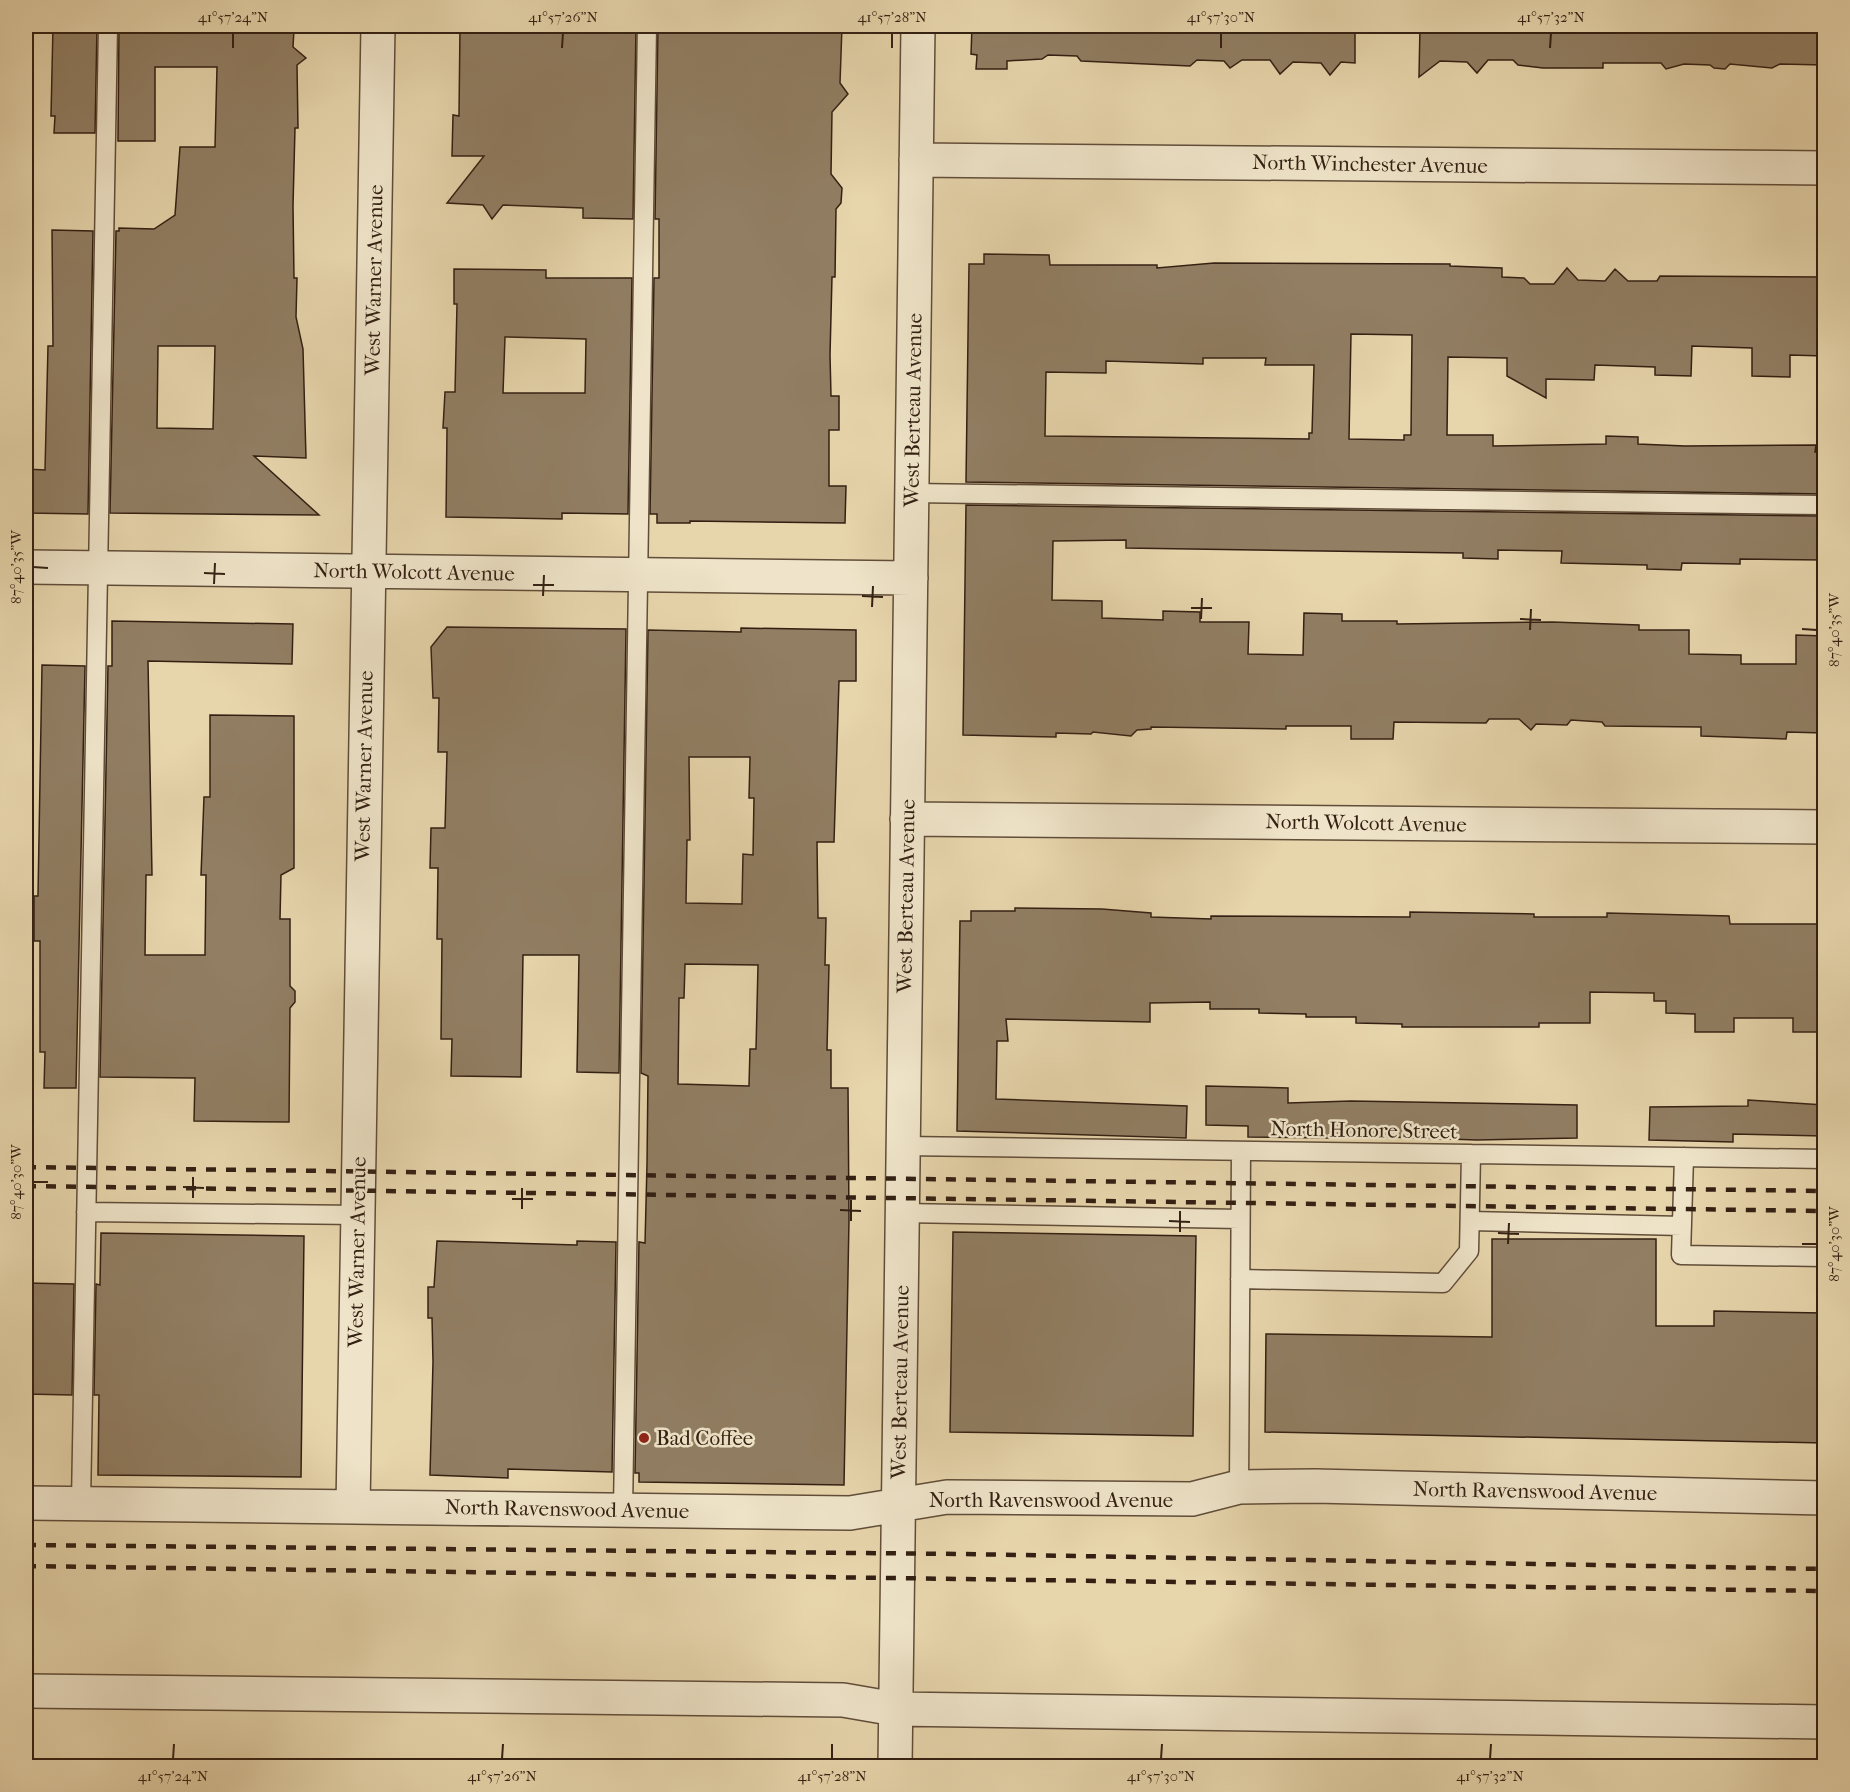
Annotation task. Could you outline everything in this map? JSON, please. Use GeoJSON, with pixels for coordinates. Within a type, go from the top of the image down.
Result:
{"type":"FeatureCollection","features":[{"type":"Feature","properties":{"kind":"street","name":"West Warner Avenue"},"geometry":{"type":"LineString","coordinates":[[353,1507],[378,26]]}},
{"type":"Feature","properties":{"kind":"street","name":"West Berteau Avenue"},"geometry":{"type":"LineString","coordinates":[[895,1767],[918,26]]}},
{"type":"Feature","properties":{"kind":"street","name":"North Winchester Avenue"},"geometry":{"type":"LineString","coordinates":[[916,159],[1824,168]]}},
{"type":"Feature","properties":{"kind":"street","name":"North Wolcott Avenue"},"geometry":{"type":"LineString","coordinates":[[26,567],[910,578]]}},
{"type":"Feature","properties":{"kind":"street","name":"North Wolcott Avenue"},"geometry":{"type":"LineString","coordinates":[[908,819],[1824,827]]}},
{"type":"Feature","properties":{"kind":"street","name":"North Ravenswood Avenue"},"geometry":{"type":"LineString","coordinates":[[26,1503],[850,1513],[947,1497],[1192,1499],[1239,1487],[1326,1486],[1824,1498]]}},
{"type":"Feature","properties":{"kind":"street"},"geometry":{"type":"LineString","coordinates":[[26,1691],[843,1700],[895,1709],[1824,1722]]}},
{"type":"Feature","properties":{"kind":"lane"},"geometry":{"type":"LineString","coordinates":[[81,1503],[108,26]]}},
{"type":"Feature","properties":{"kind":"lane"},"geometry":{"type":"LineString","coordinates":[[623,1510],[647,26]]}},
{"type":"Feature","properties":{"kind":"lane"},"geometry":{"type":"LineString","coordinates":[[912,493],[1824,505]]}},
{"type":"Feature","properties":{"kind":"lane","name":"North Honore Street"},"geometry":{"type":"LineString","coordinates":[[903,1146],[1824,1159]]}},
{"type":"Feature","properties":{"kind":"lane"},"geometry":{"type":"LineString","coordinates":[[1239,1487],[1242,1150]]}},
{"type":"Feature","properties":{"kind":"lane"},"geometry":{"type":"LineString","coordinates":[[1240,1279],[1443,1283],[1468,1251],[1471,1154]]}},
{"type":"Feature","properties":{"kind":"lane"},"geometry":{"type":"LineString","coordinates":[[1684,1157],[1681,1255],[1824,1257]]}},
{"type":"Feature","properties":{"kind":"lane"},"geometry":{"type":"LineString","coordinates":[[86,1212],[357,1215]]}},
{"type":"Feature","properties":{"kind":"lane"},"geometry":{"type":"LineString","coordinates":[[902,1213],[1240,1219]]}},
{"type":"Feature","properties":{"kind":"lane"},"geometry":{"type":"LineString","coordinates":[[1470,1221],[1682,1226]]}},
{"type":"Feature","properties":{"kind":"building"},"geometry":{"type":"Polygon","coordinates":[[[53,26],[97,26],[95,133],[54,133],[55,116],[51,116],[53,26]]]}},
{"type":"Feature","properties":{"kind":"building"},"geometry":{"type":"Polygon","coordinates":[[[119,26],[228,28],[248,26],[251,28],[294,29],[293,47],[306,58],[297,65],[298,128],[295,128],[293,206],[294,278],[297,278],[296,317],[303,349],[306,458],[254,456],[319,515],[110,513],[116,231],[119,231],[119,228],[154,229],[175,215],[180,147],[215,147],[217,67],[155,67],[155,141],[118,141],[119,26]],[[158,346],[157,428],[213,429],[215,346],[158,346]]]}},
{"type":"Feature","properties":{"kind":"building"},"geometry":{"type":"Polygon","coordinates":[[[460,26],[636,26],[633,219],[583,218],[583,208],[503,205],[492,219],[483,205],[447,203],[484,156],[452,156],[453,115],[459,116],[460,26]]]}},
{"type":"Feature","properties":{"kind":"building"},"geometry":{"type":"Polygon","coordinates":[[[658,26],[842,26],[840,83],[848,94],[832,112],[831,174],[842,188],[841,203],[836,209],[830,355],[831,396],[839,396],[839,430],[829,430],[829,486],[846,486],[845,523],[690,521],[690,523],[657,523],[657,514],[650,514],[654,278],[659,278],[659,219],[655,219],[658,26]]]}},
{"type":"Feature","properties":{"kind":"building"},"geometry":{"type":"Polygon","coordinates":[[[972,26],[1355,26],[1355,63],[1341,62],[1330,75],[1321,63],[1293,62],[1280,74],[1270,60],[1242,60],[1230,68],[1224,61],[1197,60],[1190,66],[1081,61],[1077,56],[1048,55],[1042,59],[1007,61],[1007,69],[976,69],[977,55],[971,54],[972,26]]]}},
{"type":"Feature","properties":{"kind":"building"},"geometry":{"type":"Polygon","coordinates":[[[1420,26],[1824,26],[1824,65],[1780,64],[1772,68],[1730,64],[1725,69],[1714,68],[1710,65],[1684,64],[1666,69],[1661,63],[1603,63],[1603,68],[1543,68],[1518,65],[1513,60],[1488,60],[1477,73],[1467,62],[1440,61],[1419,77],[1420,26]]]}},
{"type":"Feature","properties":{"kind":"building"},"geometry":{"type":"Polygon","coordinates":[[[52,230],[93,231],[88,514],[26,513],[26,469],[45,470],[48,346],[53,346],[52,230]]]}},
{"type":"Feature","properties":{"kind":"building"},"geometry":{"type":"Polygon","coordinates":[[[984,254],[1049,255],[1050,265],[1157,265],[1157,268],[1214,263],[1450,264],[1450,266],[1502,268],[1502,277],[1524,278],[1530,284],[1554,284],[1567,268],[1578,280],[1605,281],[1615,269],[1628,281],[1657,281],[1660,276],[1824,277],[1824,356],[1790,355],[1790,377],[1752,376],[1752,348],[1692,346],[1691,376],[1655,375],[1655,367],[1595,365],[1594,380],[1546,379],[1546,398],[1507,376],[1507,358],[1448,357],[1447,435],[1493,435],[1493,446],[1606,444],[1606,436],[1638,437],[1638,444],[1816,445],[1815,452],[1824,452],[1824,494],[966,482],[969,264],[984,264],[984,254]],[[1351,334],[1349,439],[1404,440],[1404,435],[1411,435],[1412,335],[1351,334]],[[1203,358],[1203,364],[1106,361],[1106,373],[1046,372],[1045,436],[1309,439],[1309,433],[1312,433],[1314,365],[1265,365],[1266,358],[1203,358]]]}},
{"type":"Feature","properties":{"kind":"building"},"geometry":{"type":"Polygon","coordinates":[[[454,269],[546,270],[546,278],[632,278],[628,514],[562,513],[562,519],[446,517],[447,428],[443,428],[445,392],[455,392],[457,304],[454,304],[454,269]],[[505,337],[503,393],[585,393],[586,339],[505,337]]]}},
{"type":"Feature","properties":{"kind":"building"},"geometry":{"type":"Polygon","coordinates":[[[966,505],[1824,516],[1824,560],[1740,559],[1740,564],[1682,563],[1681,570],[1647,569],[1647,565],[1561,563],[1562,551],[1498,550],[1498,559],[1463,558],[1463,553],[1126,548],[1126,540],[1053,541],[1052,600],[1102,601],[1102,618],[1163,620],[1163,611],[1200,612],[1200,622],[1249,622],[1248,654],[1303,655],[1304,613],[1342,614],[1342,621],[1397,621],[1397,624],[1552,622],[1639,625],[1639,630],[1689,630],[1689,654],[1741,655],[1741,664],[1796,664],[1796,635],[1824,636],[1824,733],[1787,732],[1786,739],[1701,736],[1701,727],[1605,726],[1602,722],[1571,720],[1567,725],[1536,724],[1531,730],[1519,719],[1489,719],[1486,723],[1394,722],[1393,739],[1351,739],[1351,726],[1286,726],[1286,729],[1151,727],[1151,729],[1137,730],[1131,736],[1093,732],[1091,734],[1056,733],[1056,737],[963,735],[966,505]]]}},
{"type":"Feature","properties":{"kind":"building"},"geometry":{"type":"Polygon","coordinates":[[[112,621],[293,624],[292,664],[148,661],[152,875],[146,875],[145,955],[205,955],[206,875],[201,875],[204,797],[210,797],[210,715],[294,716],[294,868],[281,875],[280,919],[290,919],[290,986],[295,991],[295,1002],[290,1008],[289,1122],[194,1121],[195,1078],[100,1077],[108,666],[112,666],[112,621]]]}},
{"type":"Feature","properties":{"kind":"building"},"geometry":{"type":"Polygon","coordinates":[[[447,627],[626,629],[619,1073],[577,1072],[579,955],[523,955],[521,1077],[451,1076],[452,1039],[441,1039],[442,939],[437,939],[438,868],[430,868],[431,828],[445,828],[447,752],[438,752],[439,698],[433,698],[431,647],[447,627]]]}},
{"type":"Feature","properties":{"kind":"building"},"geometry":{"type":"Polygon","coordinates":[[[741,628],[856,630],[856,681],[839,681],[834,842],[817,842],[818,918],[826,918],[825,965],[829,965],[827,1050],[831,1050],[831,1088],[848,1088],[849,1220],[844,1485],[639,1482],[639,1473],[635,1473],[639,1242],[645,1243],[647,1164],[648,1076],[641,1073],[648,630],[741,632],[741,628]],[[689,757],[690,840],[687,840],[686,903],[742,904],[743,854],[753,855],[754,798],[749,798],[750,757],[689,757]],[[685,964],[684,998],[679,998],[678,1084],[749,1086],[750,1049],[756,1049],[758,965],[685,964]]]}},
{"type":"Feature","properties":{"kind":"building"},"geometry":{"type":"Polygon","coordinates":[[[42,665],[85,666],[76,1088],[44,1088],[45,1052],[40,1052],[40,941],[34,941],[34,896],[38,896],[42,665]]]}},
{"type":"Feature","properties":{"kind":"building"},"geometry":{"type":"Polygon","coordinates":[[[1015,908],[1102,909],[1151,913],[1151,917],[1211,919],[1211,916],[1410,917],[1410,912],[1534,914],[1534,917],[1607,917],[1607,913],[1729,916],[1730,924],[1824,924],[1824,1032],[1793,1032],[1793,1018],[1734,1018],[1734,1032],[1695,1032],[1695,1014],[1666,1013],[1666,1001],[1654,1001],[1654,993],[1590,992],[1590,1023],[1539,1023],[1539,1027],[1402,1027],[1402,1024],[1356,1023],[1356,1017],[1306,1017],[1306,1014],[1259,1013],[1259,1009],[1210,1009],[1210,1002],[1150,1003],[1150,1022],[1006,1019],[1008,1041],[997,1041],[996,1099],[1187,1106],[1186,1138],[957,1131],[960,921],[971,921],[971,911],[1015,911],[1015,908]]]}},
{"type":"Feature","properties":{"kind":"building"},"geometry":{"type":"Polygon","coordinates":[[[1206,1086],[1288,1088],[1288,1103],[1351,1101],[1577,1105],[1577,1138],[1477,1140],[1332,1135],[1332,1138],[1248,1137],[1248,1126],[1206,1125],[1206,1086]]]}},
{"type":"Feature","properties":{"kind":"building"},"geometry":{"type":"Polygon","coordinates":[[[1748,1100],[1824,1105],[1824,1136],[1733,1134],[1733,1142],[1649,1140],[1650,1107],[1748,1106],[1748,1100]]]}},
{"type":"Feature","properties":{"kind":"building"},"geometry":{"type":"Polygon","coordinates":[[[953,1232],[1196,1236],[1193,1436],[950,1432],[953,1232]]]}},
{"type":"Feature","properties":{"kind":"building"},"geometry":{"type":"Polygon","coordinates":[[[101,1233],[304,1236],[301,1477],[98,1475],[99,1395],[94,1395],[96,1284],[100,1285],[101,1233]]]}},
{"type":"Feature","properties":{"kind":"building"},"geometry":{"type":"Polygon","coordinates":[[[1492,1239],[1656,1239],[1656,1326],[1714,1326],[1714,1311],[1824,1313],[1824,1443],[1265,1432],[1266,1334],[1492,1337],[1492,1239]]]}},
{"type":"Feature","properties":{"kind":"building"},"geometry":{"type":"Polygon","coordinates":[[[437,1241],[577,1245],[577,1241],[616,1242],[612,1472],[508,1469],[508,1478],[430,1475],[433,1362],[432,1318],[428,1318],[428,1287],[434,1287],[437,1241]]]}},
{"type":"Feature","properties":{"kind":"building"},"geometry":{"type":"Polygon","coordinates":[[[26,1283],[74,1284],[72,1395],[26,1394],[26,1283]]]}},
{"type":"Feature","properties":{"kind":"railway"},"geometry":{"type":"LineString","coordinates":[[26,1167],[1824,1191]]}},
{"type":"Feature","properties":{"kind":"railway"},"geometry":{"type":"LineString","coordinates":[[26,1186],[1824,1211]]}},
{"type":"Feature","properties":{"kind":"railway"},"geometry":{"type":"LineString","coordinates":[[26,1545],[962,1554],[1824,1569]]}},
{"type":"Feature","properties":{"kind":"railway"},"geometry":{"type":"LineString","coordinates":[[26,1566],[1824,1591]]}},
{"type":"Feature","properties":{"kind":"place","name":"Bad Coffee"},"geometry":{"type":"Point","coordinates":[644,1438]}}]}
